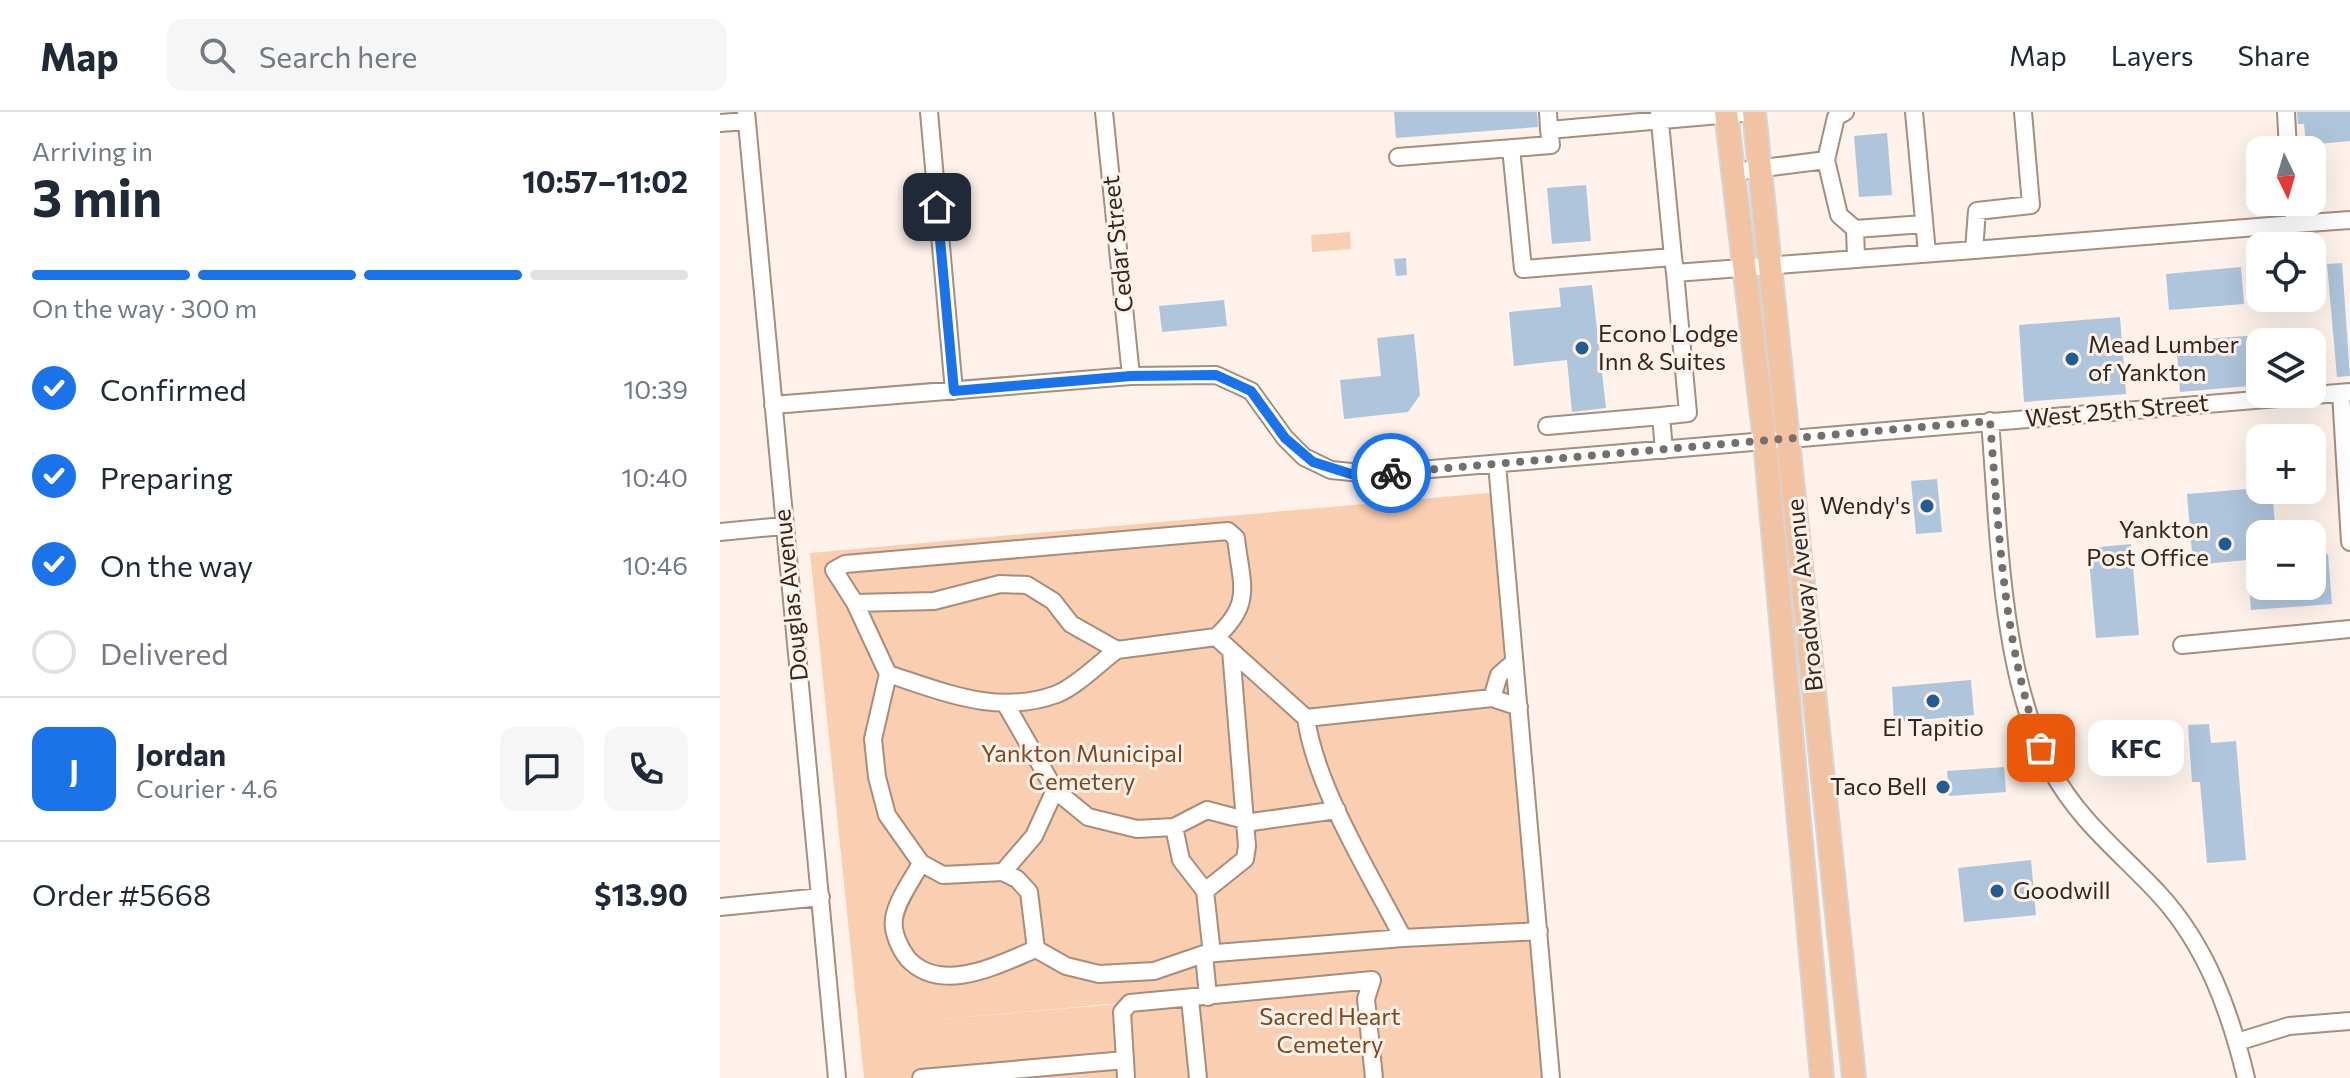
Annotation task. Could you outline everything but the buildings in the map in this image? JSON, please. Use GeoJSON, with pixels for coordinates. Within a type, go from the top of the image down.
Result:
{"type":"FeatureCollection","features":[{"type":"Feature","properties":{"kind":"highway","name":"Broadway Avenue"},"geometry":{"type":"LineString","coordinates":[[1754,112],[1854,1078]]}},
{"type":"Feature","properties":{"kind":"highway","name":"Broadway Avenue"},"geometry":{"type":"LineString","coordinates":[[1726,113],[1765,441],[1822,1078]]}},
{"type":"Feature","properties":{"kind":"street"},"geometry":{"type":"LineString","coordinates":[[929,112],[954,391]]}},
{"type":"Feature","properties":{"kind":"street","name":"Cedar Street"},"geometry":{"type":"LineString","coordinates":[[1104,112],[1131,376]]}},
{"type":"Feature","properties":{"kind":"street"},"geometry":{"type":"LineString","coordinates":[[1398,157],[1551,145],[1548,112]]}},
{"type":"Feature","properties":{"kind":"street"},"geometry":{"type":"LineString","coordinates":[[1549,130],[1659,116],[1754,112]]}},
{"type":"Feature","properties":{"kind":"street"},"geometry":{"type":"LineString","coordinates":[[1914,112],[1927,253]]}},
{"type":"Feature","properties":{"kind":"street"},"geometry":{"type":"LineString","coordinates":[[1974,250],[1977,211],[2031,205],[2023,112]]}},
{"type":"Feature","properties":{"kind":"street"},"geometry":{"type":"LineString","coordinates":[[2286,112],[2287,136]]}},
{"type":"Feature","properties":{"kind":"street"},"geometry":{"type":"LineString","coordinates":[[1840,115],[1826,160],[1839,215],[1855,229],[1924,224]]}},
{"type":"Feature","properties":{"kind":"street"},"geometry":{"type":"LineString","coordinates":[[720,123],[746,116]]}},
{"type":"Feature","properties":{"kind":"street","name":"Douglas Avenue"},"geometry":{"type":"LineString","coordinates":[[746,116],[837,1078]]}},
{"type":"Feature","properties":{"kind":"street"},"geometry":{"type":"LineString","coordinates":[[1547,426],[1688,413],[1659,116]]}},
{"type":"Feature","properties":{"kind":"street"},"geometry":{"type":"LineString","coordinates":[[1511,148],[1523,269],[1744,266],[2350,220]]}},
{"type":"Feature","properties":{"kind":"street"},"geometry":{"type":"LineString","coordinates":[[1733,172],[1826,160]]}},
{"type":"Feature","properties":{"kind":"street"},"geometry":{"type":"LineString","coordinates":[[2294,216],[2295,224]]}},
{"type":"Feature","properties":{"kind":"street"},"geometry":{"type":"LineString","coordinates":[[1855,229],[1856,258]]}},
{"type":"Feature","properties":{"kind":"street","name":"West 25th Street"},"geometry":{"type":"LineString","coordinates":[[773,405],[1131,376],[1216,375],[1232,380],[1262,402],[1285,438],[1304,457],[1331,470],[1372,474],[2345,393]]}},
{"type":"Feature","properties":{"kind":"street"},"geometry":{"type":"LineString","coordinates":[[2345,393],[2350,542]]}},
{"type":"Feature","properties":{"kind":"street"},"geometry":{"type":"LineString","coordinates":[[1661,416],[1664,450]]}},
{"type":"Feature","properties":{"kind":"street"},"geometry":{"type":"LineString","coordinates":[[1990,421],[2009,619],[2024,699],[2041,748],[2060,785],[2088,824],[2159,894],[2205,960],[2237,1042],[2246,1078]]}},
{"type":"Feature","properties":{"kind":"street"},"geometry":{"type":"LineString","coordinates":[[1497,464],[1551,1078]]}},
{"type":"Feature","properties":{"kind":"street"},"geometry":{"type":"LineString","coordinates":[[720,532],[783,526]]}},
{"type":"Feature","properties":{"kind":"street"},"geometry":{"type":"LineString","coordinates":[[888,674],[969,701],[1006,705],[1059,694],[1117,650],[1216,637],[1237,617],[1243,600],[1236,538],[1228,531],[845,564],[834,570],[855,603],[888,674],[873,739],[877,777],[887,815],[921,863],[943,875],[1003,872],[1029,892],[1036,949]]}},
{"type":"Feature","properties":{"kind":"street"},"geometry":{"type":"LineString","coordinates":[[855,603],[934,601],[1000,584],[1027,585],[1053,601],[1071,624],[1117,650]]}},
{"type":"Feature","properties":{"kind":"street"},"geometry":{"type":"LineString","coordinates":[[2182,645],[2350,629]]}},
{"type":"Feature","properties":{"kind":"street"},"geometry":{"type":"LineString","coordinates":[[1216,637],[1306,718],[1308,733],[1337,810],[1403,938]]}},
{"type":"Feature","properties":{"kind":"street"},"geometry":{"type":"LineString","coordinates":[[1205,891],[1245,859],[1231,650]]}},
{"type":"Feature","properties":{"kind":"street"},"geometry":{"type":"LineString","coordinates":[[1492,698],[1499,675],[1514,662]]}},
{"type":"Feature","properties":{"kind":"street"},"geometry":{"type":"LineString","coordinates":[[1306,718],[1492,698],[1519,707]]}},
{"type":"Feature","properties":{"kind":"street"},"geometry":{"type":"LineString","coordinates":[[1006,705],[1055,790],[1088,817],[1113,826],[1137,829],[1174,827],[1207,810],[1252,822],[1337,810]]}},
{"type":"Feature","properties":{"kind":"street"},"geometry":{"type":"LineString","coordinates":[[1003,872],[1034,836],[1055,790]]}},
{"type":"Feature","properties":{"kind":"street"},"geometry":{"type":"LineString","coordinates":[[1174,827],[1181,860],[1205,891],[1208,997]]}},
{"type":"Feature","properties":{"kind":"street"},"geometry":{"type":"LineString","coordinates":[[921,863],[894,919],[900,949],[913,964],[946,977],[981,971],[1036,949]]}},
{"type":"Feature","properties":{"kind":"street"},"geometry":{"type":"LineString","coordinates":[[720,907],[821,897]]}},
{"type":"Feature","properties":{"kind":"street"},"geometry":{"type":"LineString","coordinates":[[1036,949],[1066,966],[1099,974],[1154,971],[1208,954],[1403,938],[1539,931]]}},
{"type":"Feature","properties":{"kind":"street"},"geometry":{"type":"LineString","coordinates":[[1126,1078],[1122,1012],[1130,1003],[1372,980],[1366,999],[1374,1078]]}},
{"type":"Feature","properties":{"kind":"street"},"geometry":{"type":"LineString","coordinates":[[1190,999],[1198,1078]]}},
{"type":"Feature","properties":{"kind":"street"},"geometry":{"type":"LineString","coordinates":[[2237,1042],[2289,1026],[2350,1021]]}},
{"type":"Feature","properties":{"kind":"street"},"geometry":{"type":"LineString","coordinates":[[921,1078],[1125,1060]]}},
{"type":"Feature","properties":{"kind":"green space"},"geometry":{"type":"Polygon","coordinates":[[[1350,232],[1351,249],[1312,252],[1311,235],[1350,232]]]}},
{"type":"Feature","properties":{"kind":"green space","name":"Yankton Municipal Cemetery"},"geometry":{"type":"Polygon","coordinates":[[[1500,492],[1551,1078],[864,1078],[810,553],[1500,492]],[[1142,1001],[944,1019],[1142,1002],[1142,1001]]]}},
{"type":"Feature","properties":{"kind":"way so far"},"geometry":{"type":"LineString","coordinates":[[1391,473],[1990,421],[2009,619],[2024,699],[2041,748]]}},
{"type":"Feature","properties":{"kind":"place","name":"Econo Lodge Inn & Suites"},"geometry":{"type":"Point","coordinates":[1582,348]}},
{"type":"Feature","properties":{"kind":"place","name":"Mead Lumber of Yankton"},"geometry":{"type":"Point","coordinates":[2072,359]}},
{"type":"Feature","properties":{"kind":"place","name":"Wendy's"},"geometry":{"type":"Point","coordinates":[1927,506]}},
{"type":"Feature","properties":{"kind":"place","name":"Yankton Post Office"},"geometry":{"type":"Point","coordinates":[2225,544]}},
{"type":"Feature","properties":{"kind":"place","name":"El Tapitio"},"geometry":{"type":"Point","coordinates":[1933,701]}},
{"type":"Feature","properties":{"kind":"place","name":"KFC"},"geometry":{"type":"Point","coordinates":[2041,748]}},
{"type":"Feature","properties":{"kind":"place","name":"Taco Bell"},"geometry":{"type":"Point","coordinates":[1943,787]}},
{"type":"Feature","properties":{"kind":"place","name":"Goodwill"},"geometry":{"type":"Point","coordinates":[1997,891]}},
{"type":"Feature","properties":{"kind":"route"},"geometry":{"type":"LineString","coordinates":[[937,207],[954,391],[1131,376],[1216,375],[1251,391],[1262,402],[1285,438],[1304,457],[1331,470],[1351,474],[1391,473]]}},
{"type":"Feature","properties":{"kind":"park label","name":"Sacred Heart Cemetery"},"geometry":{"type":"Point","coordinates":[1330,1031]}}]}
